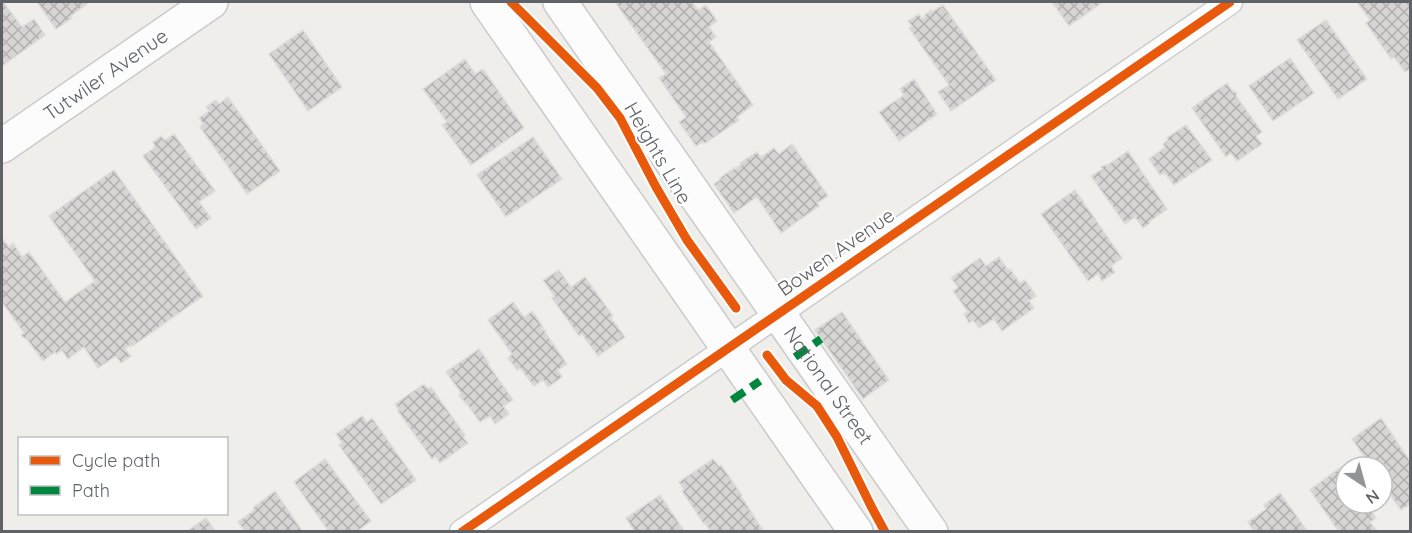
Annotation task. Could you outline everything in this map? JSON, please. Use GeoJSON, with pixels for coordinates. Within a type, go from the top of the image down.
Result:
{"type":"FeatureCollection","features":[{"type":"Feature","properties":{"kind":"main road","name":"Tutwiler Avenue"},"geometry":{"type":"LineString","coordinates":[[2,146],[211,2]]}},
{"type":"Feature","properties":{"kind":"main road"},"geometry":{"type":"LineString","coordinates":[[487,2],[856,531]]}},
{"type":"Feature","properties":{"kind":"main road","name":"National Street"},"geometry":{"type":"LineString","coordinates":[[560,2],[932,531]]}},
{"type":"Feature","properties":{"kind":"street","name":"Bowen Avenue"},"geometry":{"type":"LineString","coordinates":[[462,531],[1230,2]]}},
{"type":"Feature","properties":{"kind":"building"},"geometry":{"type":"Polygon","coordinates":[[[2,2],[22,27],[34,19],[45,35],[2,66],[2,2]]]}},
{"type":"Feature","properties":{"kind":"building"},"geometry":{"type":"Polygon","coordinates":[[[37,2],[85,2],[87,4],[56,29],[37,2]]]}},
{"type":"Feature","properties":{"kind":"building"},"geometry":{"type":"Polygon","coordinates":[[[615,2],[692,2],[698,10],[706,5],[717,21],[709,27],[716,37],[709,42],[753,105],[737,117],[739,120],[704,144],[703,142],[696,146],[679,122],[686,117],[659,78],[666,74],[615,2]]]}},
{"type":"Feature","properties":{"kind":"building"},"geometry":{"type":"Polygon","coordinates":[[[1052,2],[1098,2],[1100,4],[1069,26],[1052,2]]]}},
{"type":"Feature","properties":{"kind":"building"},"geometry":{"type":"Polygon","coordinates":[[[1357,2],[1410,2],[1410,69],[1405,72],[1394,57],[1391,59],[1366,23],[1370,20],[1357,2]]]}},
{"type":"Feature","properties":{"kind":"building"},"geometry":{"type":"Polygon","coordinates":[[[943,5],[996,80],[951,111],[938,92],[949,85],[909,28],[912,26],[908,21],[919,14],[922,19],[931,10],[932,12],[943,5]]]}},
{"type":"Feature","properties":{"kind":"building"},"geometry":{"type":"Polygon","coordinates":[[[1326,20],[1367,79],[1338,99],[1297,40],[1326,20]]]}},
{"type":"Feature","properties":{"kind":"building"},"geometry":{"type":"Polygon","coordinates":[[[303,30],[342,87],[308,111],[269,54],[303,30]]]}},
{"type":"Feature","properties":{"kind":"building"},"geometry":{"type":"Polygon","coordinates":[[[1290,58],[1314,93],[1273,121],[1249,86],[1290,58]]]}},
{"type":"Feature","properties":{"kind":"building"},"geometry":{"type":"Polygon","coordinates":[[[465,59],[475,74],[483,69],[524,128],[471,165],[442,125],[447,122],[423,89],[465,59]]]}},
{"type":"Feature","properties":{"kind":"building"},"geometry":{"type":"Polygon","coordinates":[[[914,79],[937,114],[899,141],[879,112],[904,95],[900,89],[914,79]]]}},
{"type":"Feature","properties":{"kind":"building"},"geometry":{"type":"Polygon","coordinates":[[[1227,83],[1262,132],[1256,136],[1262,144],[1237,161],[1231,153],[1226,157],[1192,108],[1227,83]]]}},
{"type":"Feature","properties":{"kind":"building"},"geometry":{"type":"Polygon","coordinates":[[[228,97],[280,171],[247,194],[200,127],[203,124],[199,118],[209,111],[206,107],[216,100],[219,104],[228,97]]]}},
{"type":"Feature","properties":{"kind":"building"},"geometry":{"type":"Polygon","coordinates":[[[1186,125],[1212,160],[1174,185],[1165,173],[1160,175],[1149,159],[1165,147],[1163,144],[1168,140],[1167,138],[1186,125]]]}},
{"type":"Feature","properties":{"kind":"building"},"geometry":{"type":"Polygon","coordinates":[[[174,134],[215,191],[199,202],[211,218],[196,229],[143,156],[154,148],[153,142],[161,136],[165,140],[174,134]]]}},
{"type":"Feature","properties":{"kind":"building"},"geometry":{"type":"Polygon","coordinates":[[[533,137],[562,179],[506,217],[477,175],[533,137]]]}},
{"type":"Feature","properties":{"kind":"building"},"geometry":{"type":"Polygon","coordinates":[[[792,144],[828,196],[817,203],[819,206],[781,233],[757,197],[734,213],[714,184],[757,152],[761,157],[774,148],[779,154],[792,144]]]}},
{"type":"Feature","properties":{"kind":"building"},"geometry":{"type":"Polygon","coordinates":[[[1128,151],[1167,209],[1143,228],[1135,217],[1125,224],[1091,176],[1103,169],[1101,167],[1128,151]]]}},
{"type":"Feature","properties":{"kind":"building"},"geometry":{"type":"Polygon","coordinates":[[[114,170],[203,296],[125,349],[131,356],[121,363],[116,356],[98,368],[84,347],[68,359],[61,349],[43,361],[26,338],[21,335],[24,333],[2,302],[2,238],[9,247],[13,243],[22,257],[29,252],[65,302],[95,281],[49,216],[114,170]]]}},
{"type":"Feature","properties":{"kind":"building"},"geometry":{"type":"Polygon","coordinates":[[[1075,190],[1122,258],[1111,266],[1115,272],[1102,281],[1098,274],[1088,281],[1041,214],[1075,190]]]}},
{"type":"Feature","properties":{"kind":"building"},"geometry":{"type":"Polygon","coordinates":[[[999,257],[1020,283],[1025,280],[1036,296],[1029,301],[1034,308],[1002,331],[994,319],[979,328],[973,320],[969,323],[964,314],[968,312],[953,291],[958,287],[951,278],[980,258],[986,266],[999,257]]]}},
{"type":"Feature","properties":{"kind":"building"},"geometry":{"type":"Polygon","coordinates":[[[559,270],[571,287],[585,277],[625,337],[598,356],[582,334],[579,336],[552,298],[555,297],[543,280],[559,270]]]}},
{"type":"Feature","properties":{"kind":"building"},"geometry":{"type":"Polygon","coordinates":[[[513,302],[524,317],[532,311],[543,327],[541,328],[546,331],[567,364],[558,370],[562,377],[548,387],[543,380],[534,386],[520,368],[517,370],[508,358],[512,354],[488,320],[513,302]]]}},
{"type":"Feature","properties":{"kind":"building"},"geometry":{"type":"Polygon","coordinates":[[[842,312],[889,380],[863,399],[815,330],[842,312]]]}},
{"type":"Feature","properties":{"kind":"building"},"geometry":{"type":"Polygon","coordinates":[[[479,349],[513,400],[503,406],[509,414],[495,424],[490,416],[480,422],[459,395],[461,393],[446,372],[479,349]]]}},
{"type":"Feature","properties":{"kind":"building"},"geometry":{"type":"Polygon","coordinates":[[[424,384],[428,389],[431,387],[465,435],[463,437],[468,443],[440,463],[435,456],[432,459],[395,404],[424,384]]]}},
{"type":"Feature","properties":{"kind":"building"},"geometry":{"type":"Polygon","coordinates":[[[362,416],[367,422],[372,418],[416,480],[381,504],[339,445],[342,443],[336,434],[362,416]]]}},
{"type":"Feature","properties":{"kind":"building"},"geometry":{"type":"Polygon","coordinates":[[[1381,418],[1410,461],[1410,504],[1401,510],[1394,500],[1394,455],[1363,455],[1352,439],[1381,418]]]}},
{"type":"Feature","properties":{"kind":"building"},"geometry":{"type":"Polygon","coordinates":[[[325,459],[371,521],[356,532],[329,532],[294,482],[325,459]]]}},
{"type":"Feature","properties":{"kind":"building"},"geometry":{"type":"Polygon","coordinates":[[[713,459],[719,466],[721,465],[742,495],[764,532],[711,532],[704,524],[682,491],[684,490],[679,482],[713,459]]]}},
{"type":"Feature","properties":{"kind":"building"},"geometry":{"type":"Polygon","coordinates":[[[1334,472],[1334,515],[1374,515],[1376,518],[1370,522],[1376,530],[1374,532],[1339,532],[1310,490],[1334,472]]]}},
{"type":"Feature","properties":{"kind":"building"},"geometry":{"type":"Polygon","coordinates":[[[275,491],[303,532],[245,532],[238,522],[275,491]]]}},
{"type":"Feature","properties":{"kind":"building"},"geometry":{"type":"Polygon","coordinates":[[[1280,493],[1308,532],[1254,532],[1248,522],[1266,509],[1264,505],[1280,493]]]}},
{"type":"Feature","properties":{"kind":"building"},"geometry":{"type":"Polygon","coordinates":[[[660,495],[685,532],[635,532],[626,518],[660,495]]]}},
{"type":"Feature","properties":{"kind":"building"},"geometry":{"type":"Polygon","coordinates":[[[206,518],[216,532],[186,532],[206,518]]]}},
{"type":"Feature","properties":{"kind":"marked path"},"geometry":{"type":"LineString","coordinates":[[795,357],[821,339]]}},
{"type":"Feature","properties":{"kind":"marked path"},"geometry":{"type":"LineString","coordinates":[[732,400],[760,381]]}},
{"type":"Feature","properties":{"kind":"cycle path","name":"Heights Line"},"geometry":{"type":"LineString","coordinates":[[511,2],[597,88],[620,118],[687,240],[736,308]]}},
{"type":"Feature","properties":{"kind":"cycle path"},"geometry":{"type":"LineString","coordinates":[[462,532],[1230,2]]}},
{"type":"Feature","properties":{"kind":"cycle path"},"geometry":{"type":"LineString","coordinates":[[767,355],[786,380],[817,406],[837,437],[885,532]]}}]}
